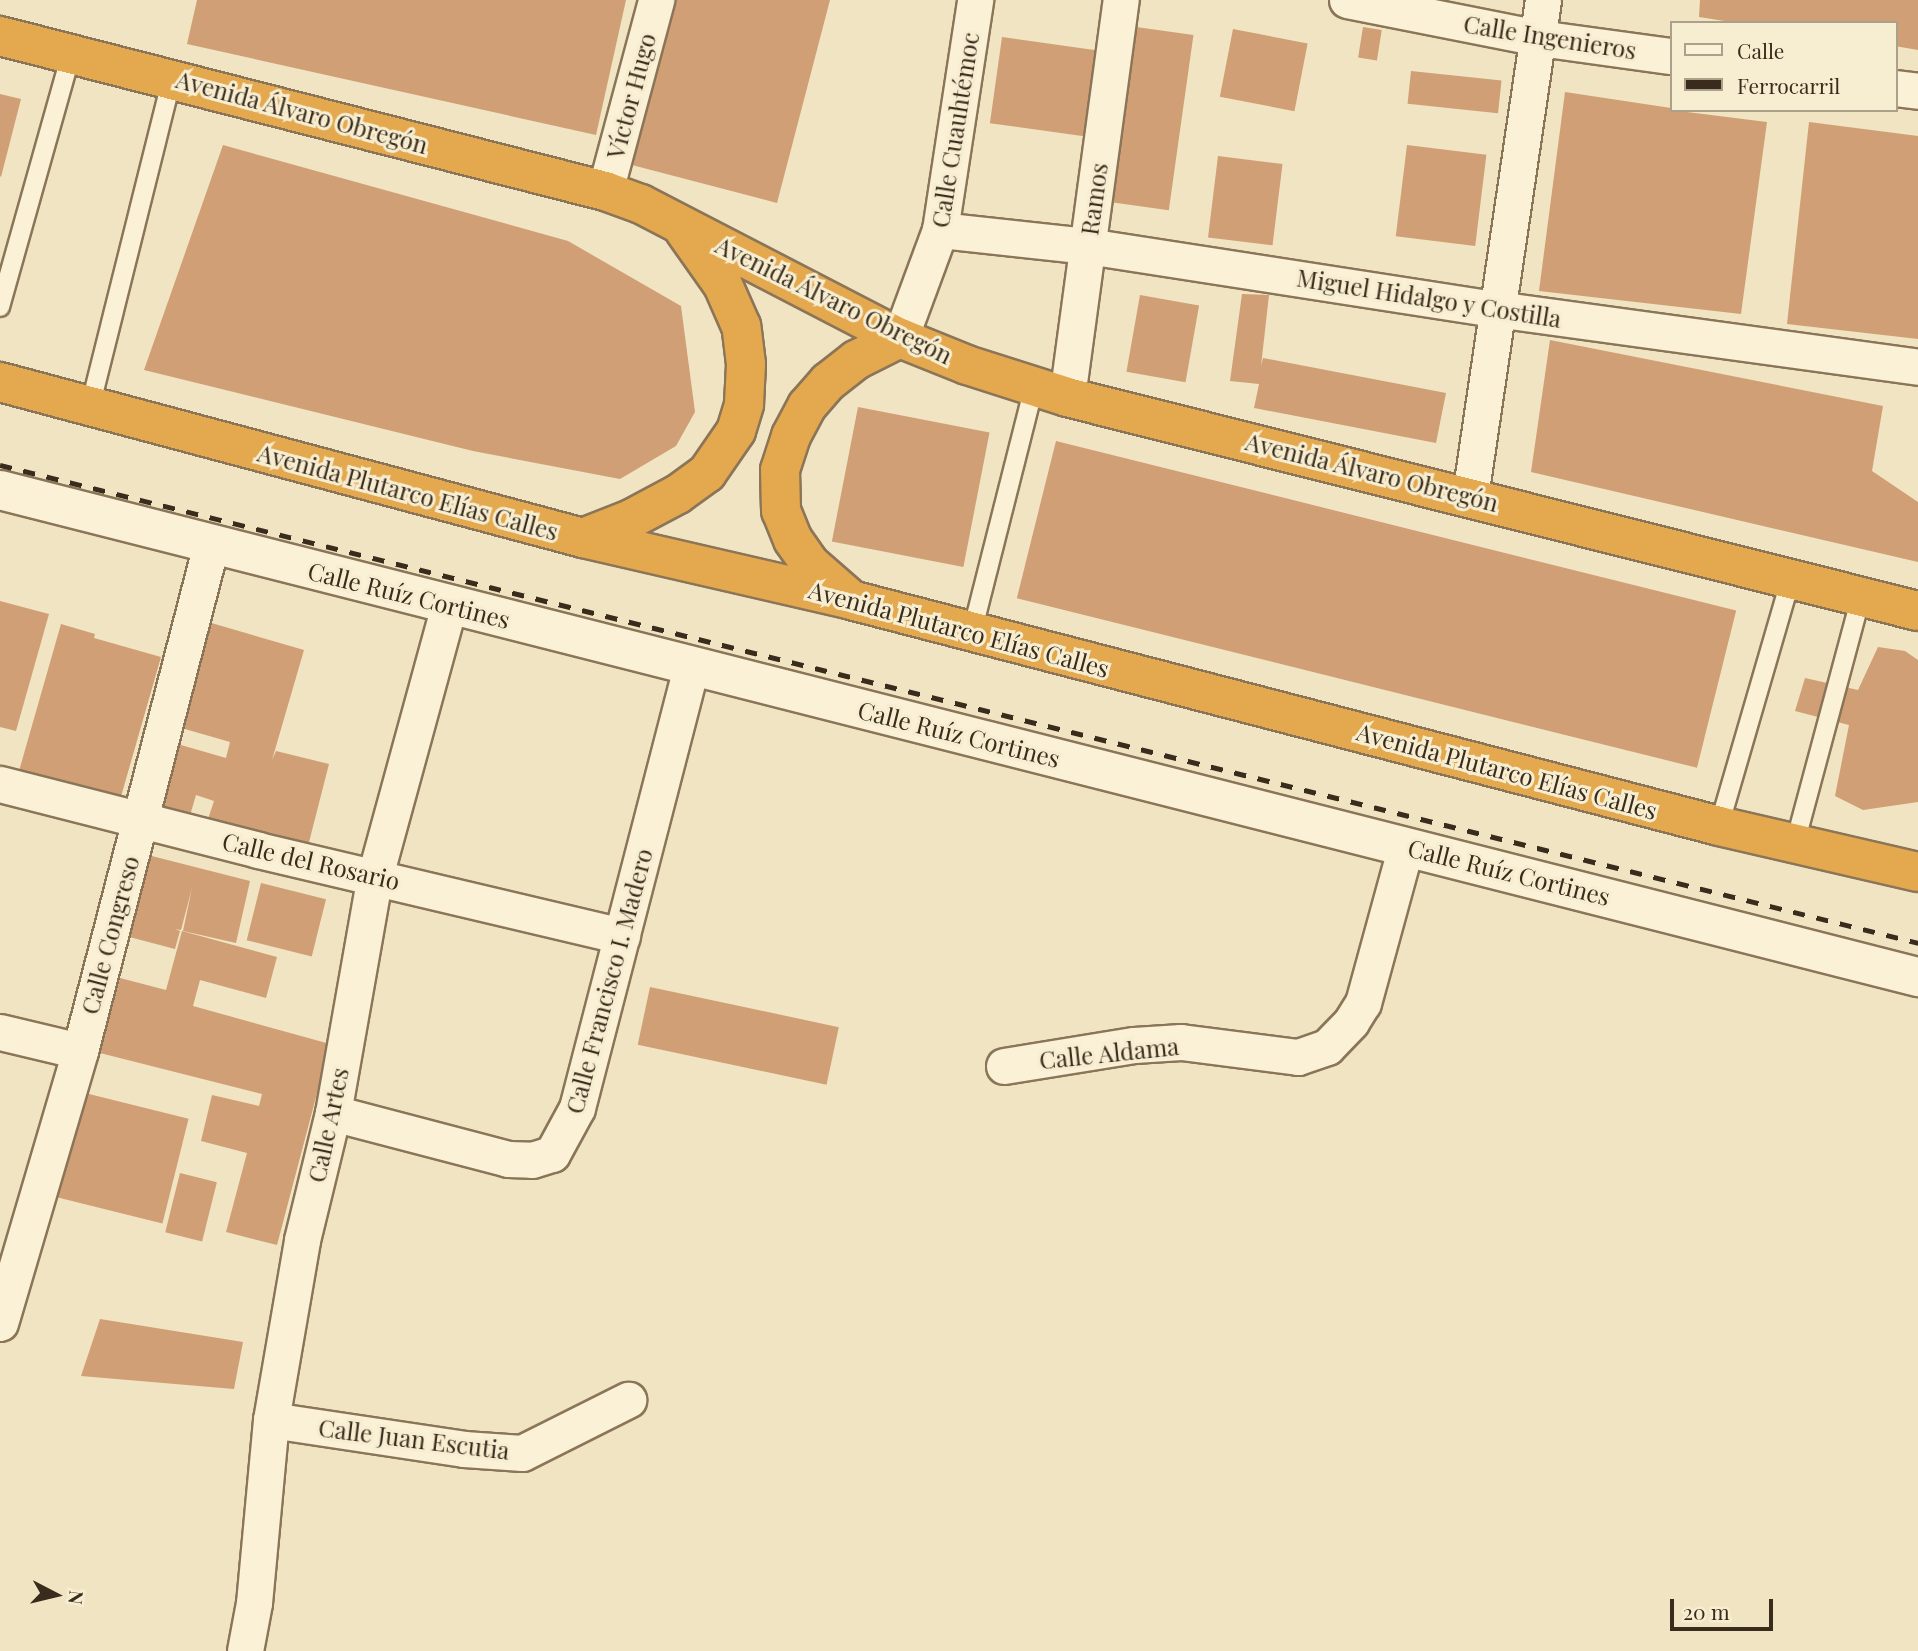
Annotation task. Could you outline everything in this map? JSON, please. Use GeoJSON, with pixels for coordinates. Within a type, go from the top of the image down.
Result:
{"type":"FeatureCollection","features":[{"type":"Feature","properties":{"kind":"highway","name":"Avenida Álvaro Obregón"},"geometry":{"type":"LineString","coordinates":[[0,36],[605,191],[641,204],[900,338],[1051,392],[1918,611]]}},
{"type":"Feature","properties":{"kind":"highway"},"geometry":{"type":"LineString","coordinates":[[583,538],[631,519],[678,494],[707,473],[736,431],[744,404],[746,364],[741,327],[723,285],[679,224]]}},
{"type":"Feature","properties":{"kind":"highway"},"geometry":{"type":"LineString","coordinates":[[851,600],[810,564],[793,540],[781,511],[780,470],[786,450],[807,406],[828,382],[856,360],[900,338]]}},
{"type":"Feature","properties":{"kind":"highway","name":"Avenida Plutarco Elías Calles"},"geometry":{"type":"LineString","coordinates":[[0,382],[583,538],[851,600],[1719,827],[1866,858],[1918,872]]}},
{"type":"Feature","properties":{"kind":"highway"},"geometry":{"type":"LineString","coordinates":[[736,431],[786,450]]}},
{"type":"Feature","properties":{"kind":"highway"},"geometry":{"type":"LineString","coordinates":[[1866,858],[1918,845]]}},
{"type":"Feature","properties":{"kind":"street","name":"Víctor Hugo"},"geometry":{"type":"LineString","coordinates":[[605,191],[656,0]]}},
{"type":"Feature","properties":{"kind":"street","name":"Calle Cuauhtémoc"},"geometry":{"type":"LineString","coordinates":[[900,338],[940,230],[975,0]]}},
{"type":"Feature","properties":{"kind":"street","name":"Ramos"},"geometry":{"type":"LineString","coordinates":[[1051,392],[1087,246],[1121,0]]}},
{"type":"Feature","properties":{"kind":"street","name":"Calle Ingenieros"},"geometry":{"type":"LineString","coordinates":[[1347,0],[1539,38],[1670,56]]}},
{"type":"Feature","properties":{"kind":"street"},"geometry":{"type":"LineString","coordinates":[[1470,496],[1543,0]]}},
{"type":"Feature","properties":{"kind":"street"},"geometry":{"type":"LineString","coordinates":[[1897,88],[1918,91]]}},
{"type":"Feature","properties":{"kind":"street","name":"Miguel Hidalgo y Costilla"},"geometry":{"type":"LineString","coordinates":[[940,230],[1087,246],[1496,309],[1918,367]]}},
{"type":"Feature","properties":{"kind":"street","name":"Calle Ruíz Cortines"},"geometry":{"type":"LineString","coordinates":[[0,490],[1918,977]]}},
{"type":"Feature","properties":{"kind":"street","name":"Calle Congreso"},"geometry":{"type":"LineString","coordinates":[[0,1323],[80,1051],[211,545]]}},
{"type":"Feature","properties":{"kind":"street","name":"Calle Artes"},"geometry":{"type":"LineString","coordinates":[[245,1651],[254,1603],[271,1420],[302,1240],[333,1113],[375,876],[449,605]]}},
{"type":"Feature","properties":{"kind":"street","name":"Calle Francisco I. Madero"},"geometry":{"type":"LineString","coordinates":[[333,1113],[508,1159],[532,1160],[552,1154],[577,1108],[691,667]]}},
{"type":"Feature","properties":{"kind":"street","name":"Calle del Rosario"},"geometry":{"type":"LineString","coordinates":[[0,784],[622,936]]}},
{"type":"Feature","properties":{"kind":"street","name":"Calle Aldama"},"geometry":{"type":"LineString","coordinates":[[1004,1066],[1134,1045],[1181,1042],[1298,1057],[1327,1047],[1351,1022],[1363,1003],[1406,846]]}},
{"type":"Feature","properties":{"kind":"street"},"geometry":{"type":"LineString","coordinates":[[0,1032],[80,1051]]}},
{"type":"Feature","properties":{"kind":"street","name":"Calle Juan Escutia"},"geometry":{"type":"LineString","coordinates":[[271,1420],[464,1449],[522,1453],[628,1400]]}},
{"type":"Feature","properties":{"kind":"lane"},"geometry":{"type":"LineString","coordinates":[[0,307],[71,54]]}},
{"type":"Feature","properties":{"kind":"lane"},"geometry":{"type":"LineString","coordinates":[[90,407],[172,78]]}},
{"type":"Feature","properties":{"kind":"lane"},"geometry":{"type":"LineString","coordinates":[[972,632],[1051,392]]}},
{"type":"Feature","properties":{"kind":"lane"},"geometry":{"type":"LineString","coordinates":[[1719,827],[1791,578]]}},
{"type":"Feature","properties":{"kind":"lane"},"geometry":{"type":"LineString","coordinates":[[1795,843],[1861,596]]}},
{"type":"Feature","properties":{"kind":"building"},"geometry":{"type":"Polygon","coordinates":[[[197,0],[626,0],[596,135],[187,44],[197,0]]]}},
{"type":"Feature","properties":{"kind":"building"},"geometry":{"type":"Polygon","coordinates":[[[676,0],[830,0],[777,203],[632,165],[676,0]]]}},
{"type":"Feature","properties":{"kind":"building"},"geometry":{"type":"Polygon","coordinates":[[[1700,0],[1918,0],[1918,50],[1897,46],[1897,21],[1724,21],[1699,17],[1700,0]]]}},
{"type":"Feature","properties":{"kind":"building"},"geometry":{"type":"Polygon","coordinates":[[[1136,27],[1193,35],[1169,210],[1111,202],[1136,27]]]}},
{"type":"Feature","properties":{"kind":"building"},"geometry":{"type":"Polygon","coordinates":[[[1363,27],[1382,30],[1377,61],[1358,58],[1363,27]]]}},
{"type":"Feature","properties":{"kind":"building"},"geometry":{"type":"Polygon","coordinates":[[[1233,29],[1308,44],[1294,111],[1220,97],[1233,29]]]}},
{"type":"Feature","properties":{"kind":"building"},"geometry":{"type":"Polygon","coordinates":[[[1002,37],[1096,50],[1084,136],[990,123],[1002,37]]]}},
{"type":"Feature","properties":{"kind":"building"},"geometry":{"type":"Polygon","coordinates":[[[1411,71],[1502,81],[1498,113],[1408,104],[1411,71]]]}},
{"type":"Feature","properties":{"kind":"building"},"geometry":{"type":"Polygon","coordinates":[[[1565,92],[1670,108],[1670,112],[1767,122],[1741,314],[1539,291],[1565,92]]]}},
{"type":"Feature","properties":{"kind":"building"},"geometry":{"type":"Polygon","coordinates":[[[0,94],[21,99],[1,177],[0,176],[0,94]]]}},
{"type":"Feature","properties":{"kind":"building"},"geometry":{"type":"Polygon","coordinates":[[[1809,122],[1918,136],[1918,339],[1787,324],[1809,122]]]}},
{"type":"Feature","properties":{"kind":"building"},"geometry":{"type":"Polygon","coordinates":[[[223,145],[568,241],[681,306],[695,412],[676,446],[620,479],[473,451],[144,370],[223,145]]]}},
{"type":"Feature","properties":{"kind":"building"},"geometry":{"type":"Polygon","coordinates":[[[1407,145],[1486,155],[1475,246],[1396,236],[1407,145]]]}},
{"type":"Feature","properties":{"kind":"building"},"geometry":{"type":"Polygon","coordinates":[[[1218,156],[1283,164],[1273,245],[1208,237],[1218,156]]]}},
{"type":"Feature","properties":{"kind":"building"},"geometry":{"type":"Polygon","coordinates":[[[1242,294],[1269,295],[1261,366],[1263,358],[1446,393],[1436,443],[1254,408],[1259,384],[1230,381],[1242,294]]]}},
{"type":"Feature","properties":{"kind":"building"},"geometry":{"type":"Polygon","coordinates":[[[1140,295],[1199,305],[1186,382],[1126,372],[1140,295]]]}},
{"type":"Feature","properties":{"kind":"building"},"geometry":{"type":"Polygon","coordinates":[[[1550,340],[1883,406],[1872,471],[1918,502],[1918,562],[1531,472],[1550,340]]]}},
{"type":"Feature","properties":{"kind":"building"},"geometry":{"type":"Polygon","coordinates":[[[858,407],[990,433],[963,567],[832,541],[858,407]]]}},
{"type":"Feature","properties":{"kind":"building"},"geometry":{"type":"Polygon","coordinates":[[[1056,441],[1736,611],[1697,768],[1017,598],[1056,441]]]}},
{"type":"Feature","properties":{"kind":"building"},"geometry":{"type":"Polygon","coordinates":[[[0,601],[49,614],[16,731],[0,727],[0,601]]]}},
{"type":"Feature","properties":{"kind":"building"},"geometry":{"type":"Polygon","coordinates":[[[208,622],[304,650],[272,760],[276,751],[329,764],[306,854],[207,822],[214,801],[196,795],[186,829],[152,819],[174,743],[226,758],[230,742],[178,727],[208,622]]]}},
{"type":"Feature","properties":{"kind":"building"},"geometry":{"type":"Polygon","coordinates":[[[61,624],[95,634],[94,638],[161,657],[118,807],[17,778],[61,624]]]}},
{"type":"Feature","properties":{"kind":"building"},"geometry":{"type":"Polygon","coordinates":[[[1878,647],[1905,651],[1918,660],[1918,802],[1863,810],[1835,796],[1849,725],[1795,711],[1805,678],[1858,690],[1878,647]]]}},
{"type":"Feature","properties":{"kind":"building"},"geometry":{"type":"Polygon","coordinates":[[[140,853],[250,881],[236,943],[183,931],[192,888],[181,930],[175,929],[180,931],[175,949],[118,934],[140,853]]]}},
{"type":"Feature","properties":{"kind":"building"},"geometry":{"type":"Polygon","coordinates":[[[261,883],[326,899],[312,956],[247,940],[261,883]]]}},
{"type":"Feature","properties":{"kind":"building"},"geometry":{"type":"Polygon","coordinates":[[[182,931],[277,957],[266,998],[200,980],[193,1006],[330,1044],[277,1245],[226,1232],[247,1153],[201,1141],[212,1095],[259,1106],[262,1094],[100,1053],[120,978],[166,990],[182,931]]]}},
{"type":"Feature","properties":{"kind":"building"},"geometry":{"type":"Polygon","coordinates":[[[650,987],[839,1027],[827,1085],[638,1045],[650,987]]]}},
{"type":"Feature","properties":{"kind":"building"},"geometry":{"type":"Polygon","coordinates":[[[77,1091],[189,1119],[162,1224],[51,1196],[77,1091]]]}},
{"type":"Feature","properties":{"kind":"building"},"geometry":{"type":"Polygon","coordinates":[[[180,1173],[217,1182],[202,1241],[165,1232],[180,1173]]]}},
{"type":"Feature","properties":{"kind":"building"},"geometry":{"type":"Polygon","coordinates":[[[100,1319],[243,1342],[234,1389],[81,1376],[100,1319]]]}},
{"type":"Feature","properties":{"kind":"railway"},"geometry":{"type":"LineString","coordinates":[[0,465],[1918,943]]}}]}
